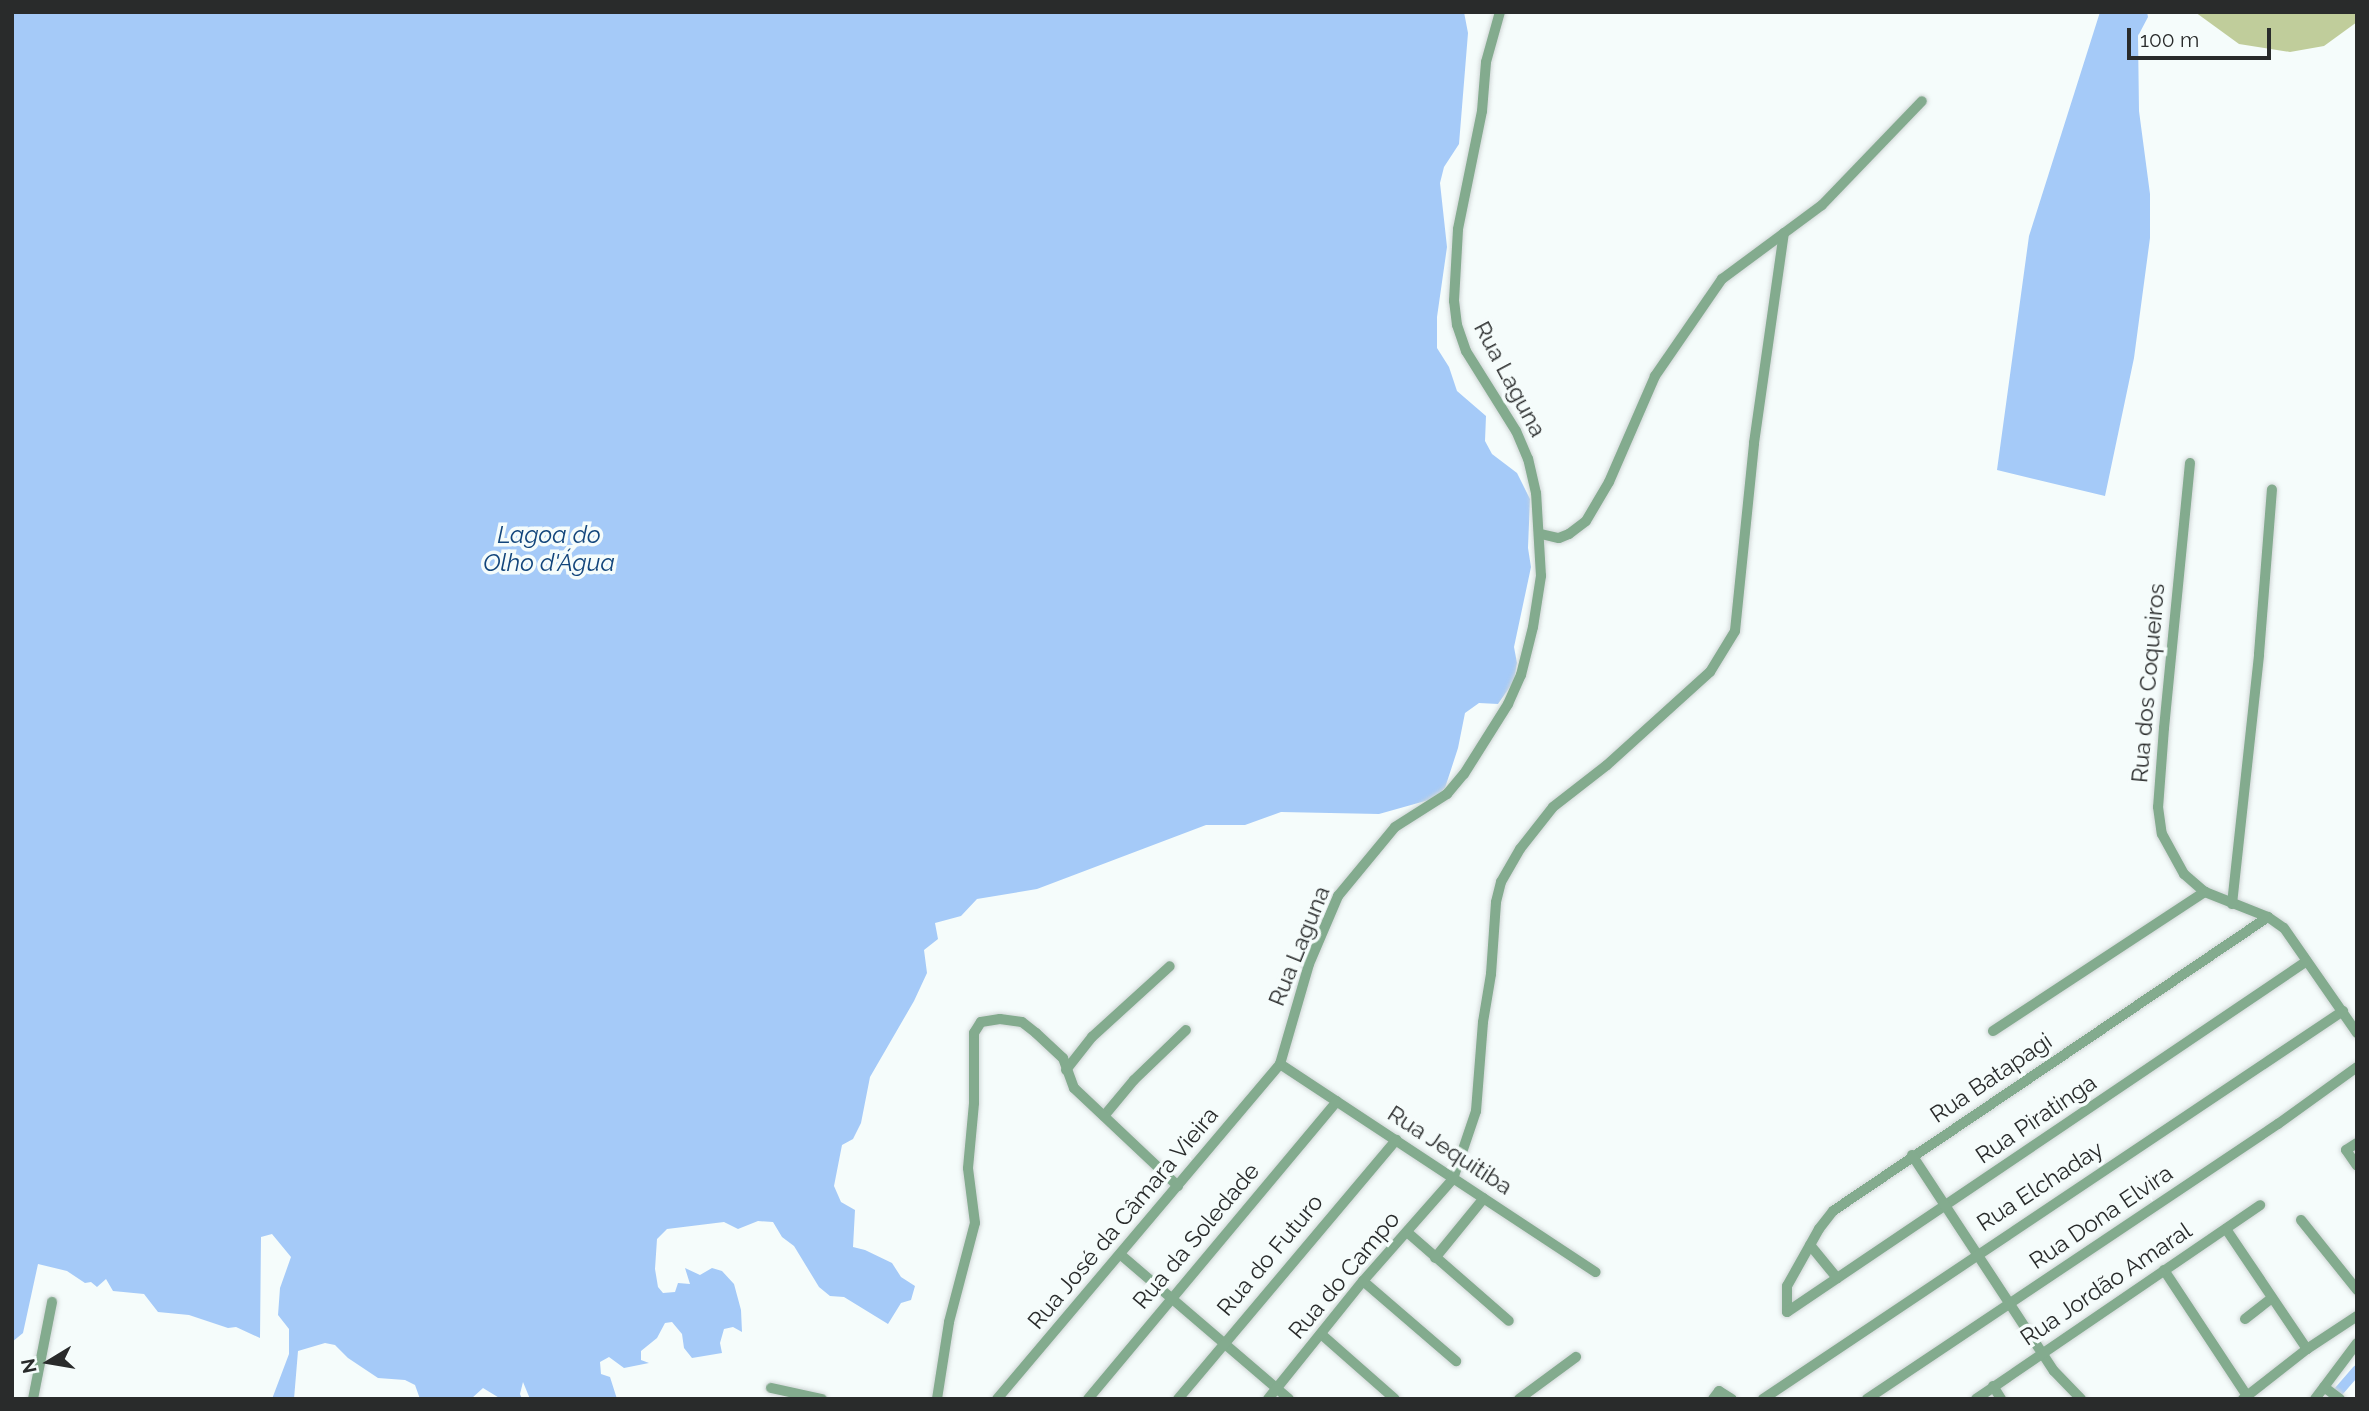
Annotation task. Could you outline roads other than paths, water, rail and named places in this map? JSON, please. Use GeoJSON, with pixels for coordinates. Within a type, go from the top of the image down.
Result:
{"type":"FeatureCollection","features":[{"type":"Feature","properties":{"kind":"street","name":"Rua Laguna"},"geometry":{"type":"LineString","coordinates":[[1280,1064],[1309,964],[1338,896],[1395,827],[1447,793],[1456,784],[1508,704],[1521,675],[1533,627],[1541,576],[1541,534],[1528,459],[1503,407],[1466,351],[1457,325],[1454,302],[1458,229],[1482,111],[1486,62],[1500,12]]}},
{"type":"Feature","properties":{"kind":"street"},"geometry":{"type":"LineString","coordinates":[[1541,534],[1559,538],[1586,521],[1609,482],[1655,376],[1722,279],[1822,205],[1922,101]]}},
{"type":"Feature","properties":{"kind":"street"},"geometry":{"type":"LineString","coordinates":[[1454,1179],[1476,1111],[1483,1022],[1492,974],[1496,902],[1501,882],[1520,849],[1553,807],[1607,765],[1710,672],[1735,631],[1754,443],[1784,233]]}},
{"type":"Feature","properties":{"kind":"street","name":"Rua dos Coqueiros"},"geometry":{"type":"LineString","coordinates":[[2190,463],[2158,807],[2162,834],[2170,852],[2185,874],[2205,892]]}},
{"type":"Feature","properties":{"kind":"street"},"geometry":{"type":"LineString","coordinates":[[2232,904],[2259,654],[2272,490]]}},
{"type":"Feature","properties":{"kind":"street"},"geometry":{"type":"LineString","coordinates":[[1993,1031],[2205,892],[2268,917],[2284,928],[2349,1016],[2357,1033]]}},
{"type":"Feature","properties":{"kind":"street","name":"Rua Batapagi"},"geometry":{"type":"LineString","coordinates":[[1787,1312],[1787,1286],[1833,1211],[2268,917]]}},
{"type":"Feature","properties":{"kind":"street","name":"Rua Piratinga"},"geometry":{"type":"LineString","coordinates":[[1787,1312],[2307,961]]}},
{"type":"Feature","properties":{"kind":"street"},"geometry":{"type":"LineString","coordinates":[[1066,1070],[1092,1037],[1170,966]]}},
{"type":"Feature","properties":{"kind":"street","name":"Rua Elchaday"},"geometry":{"type":"LineString","coordinates":[[1763,1399],[1976,1254],[2349,1016]]}},
{"type":"Feature","properties":{"kind":"street"},"geometry":{"type":"LineString","coordinates":[[937,1399],[949,1322],[975,1223],[968,1168],[974,1103],[974,1033],[981,1022],[1000,1019],[1022,1022],[1063,1058],[1074,1088],[1178,1186]]}},
{"type":"Feature","properties":{"kind":"street"},"geometry":{"type":"LineString","coordinates":[[1104,1116],[1134,1080],[1186,1030]]}},
{"type":"Feature","properties":{"kind":"street","name":"Rua Jequitiba"},"geometry":{"type":"LineString","coordinates":[[1280,1064],[1596,1272]]}},
{"type":"Feature","properties":{"kind":"street","name":"Rua José da Câmara Vieira"},"geometry":{"type":"LineString","coordinates":[[998,1399],[1280,1064]]}},
{"type":"Feature","properties":{"kind":"street","name":"Rua Dona Elvira"},"geometry":{"type":"LineString","coordinates":[[1867,1399],[2267,1132],[2357,1067]]}},
{"type":"Feature","properties":{"kind":"street","name":"Rua da Soledade"},"geometry":{"type":"LineString","coordinates":[[1088,1399],[1337,1101]]}},
{"type":"Feature","properties":{"kind":"street","name":"Rua do Futuro"},"geometry":{"type":"LineString","coordinates":[[1178,1399],[1396,1140]]}},
{"type":"Feature","properties":{"kind":"street"},"geometry":{"type":"LineString","coordinates":[[2357,1143],[2346,1150],[2357,1166]]}},
{"type":"Feature","properties":{"kind":"street"},"geometry":{"type":"LineString","coordinates":[[1912,1156],[2057,1375],[2070,1385],[2081,1399]]}},
{"type":"Feature","properties":{"kind":"street","name":"Rua do Campo"},"geometry":{"type":"LineString","coordinates":[[1268,1399],[1363,1281],[1454,1179]]}},
{"type":"Feature","properties":{"kind":"street"},"geometry":{"type":"LineString","coordinates":[[1435,1258],[1484,1198]]}},
{"type":"Feature","properties":{"kind":"street","name":"Rua Jordão Amaral"},"geometry":{"type":"LineString","coordinates":[[1976,1399],[2260,1205]]}},
{"type":"Feature","properties":{"kind":"street"},"geometry":{"type":"LineString","coordinates":[[2301,1220],[2357,1290]]}},
{"type":"Feature","properties":{"kind":"street"},"geometry":{"type":"LineString","coordinates":[[2226,1229],[2307,1349]]}},
{"type":"Feature","properties":{"kind":"street"},"geometry":{"type":"LineString","coordinates":[[1407,1232],[1509,1321]]}},
{"type":"Feature","properties":{"kind":"street"},"geometry":{"type":"LineString","coordinates":[[1810,1245],[1837,1278]]}},
{"type":"Feature","properties":{"kind":"street"},"geometry":{"type":"LineString","coordinates":[[1121,1255],[1289,1399]]}},
{"type":"Feature","properties":{"kind":"street"},"geometry":{"type":"LineString","coordinates":[[2164,1270],[2245,1397],[2307,1349],[2357,1316]]}},
{"type":"Feature","properties":{"kind":"street"},"geometry":{"type":"LineString","coordinates":[[1363,1281],[1456,1361]]}},
{"type":"Feature","properties":{"kind":"street"},"geometry":{"type":"LineString","coordinates":[[2245,1319],[2272,1298]]}},
{"type":"Feature","properties":{"kind":"street"},"geometry":{"type":"LineString","coordinates":[[33,1399],[52,1302]]}},
{"type":"Feature","properties":{"kind":"street"},"geometry":{"type":"LineString","coordinates":[[1321,1334],[1395,1399]]}},
{"type":"Feature","properties":{"kind":"street"},"geometry":{"type":"LineString","coordinates":[[2315,1399],[2357,1343]]}},
{"type":"Feature","properties":{"kind":"street"},"geometry":{"type":"LineString","coordinates":[[1519,1399],[1576,1357]]}},
{"type":"Feature","properties":{"kind":"street"},"geometry":{"type":"LineString","coordinates":[[1993,1386],[2001,1399]]}},
{"type":"Feature","properties":{"kind":"street"},"geometry":{"type":"LineString","coordinates":[[2324,1387],[2340,1399]]}},
{"type":"Feature","properties":{"kind":"street"},"geometry":{"type":"LineString","coordinates":[[771,1388],[822,1399]]}},
{"type":"Feature","properties":{"kind":"street"},"geometry":{"type":"LineString","coordinates":[[1716,1395],[1731,1399]]}},
{"type":"Feature","properties":{"kind":"water","name":"Lagoa do Olho d'Água"},"geometry":{"type":"Polygon","coordinates":[[[12,12],[1464,12],[1468,33],[1459,144],[1444,167],[1440,183],[1447,247],[1437,317],[1437,348],[1449,367],[1457,391],[1486,416],[1485,441],[1492,454],[1517,473],[1530,499],[1528,548],[1531,567],[1514,647],[1517,663],[1514,681],[1498,704],[1479,703],[1465,713],[1458,748],[1445,788],[1436,798],[1379,814],[1281,812],[1245,825],[1206,825],[1037,889],[977,899],[961,916],[935,923],[938,939],[924,950],[927,973],[870,1077],[861,1123],[853,1139],[842,1145],[834,1186],[841,1202],[855,1210],[853,1247],[892,1263],[901,1277],[915,1286],[911,1300],[901,1303],[888,1324],[844,1297],[830,1296],[819,1287],[794,1246],[782,1237],[773,1222],[758,1221],[738,1229],[724,1222],[667,1229],[657,1239],[655,1269],[658,1287],[663,1293],[675,1292],[678,1283],[690,1284],[685,1268],[700,1275],[712,1268],[722,1271],[734,1284],[741,1310],[742,1332],[733,1327],[724,1329],[720,1343],[722,1353],[692,1358],[684,1348],[682,1334],[672,1322],[665,1323],[657,1338],[641,1351],[641,1360],[649,1363],[624,1368],[609,1357],[600,1362],[601,1374],[610,1377],[617,1399],[530,1399],[523,1382],[520,1394],[522,1399],[501,1399],[483,1388],[471,1399],[420,1399],[415,1385],[405,1380],[378,1378],[348,1358],[335,1345],[325,1343],[298,1351],[294,1399],[272,1399],[289,1354],[289,1329],[278,1315],[280,1288],[291,1257],[272,1234],[261,1237],[260,1338],[236,1327],[228,1328],[189,1315],[158,1312],[144,1294],[113,1291],[106,1279],[97,1287],[91,1282],[85,1283],[67,1271],[38,1264],[23,1333],[12,1342],[12,12]]]}},
{"type":"Feature","properties":{"kind":"water"},"geometry":{"type":"Polygon","coordinates":[[[2100,12],[2147,12],[2148,17],[2138,36],[2139,111],[2150,194],[2150,238],[2134,358],[2105,496],[1997,470],[2029,236],[2100,12]]]}},
{"type":"Feature","properties":{"kind":"waterway"},"geometry":{"type":"LineString","coordinates":[[2332,1399],[2357,1370]]}}]}
